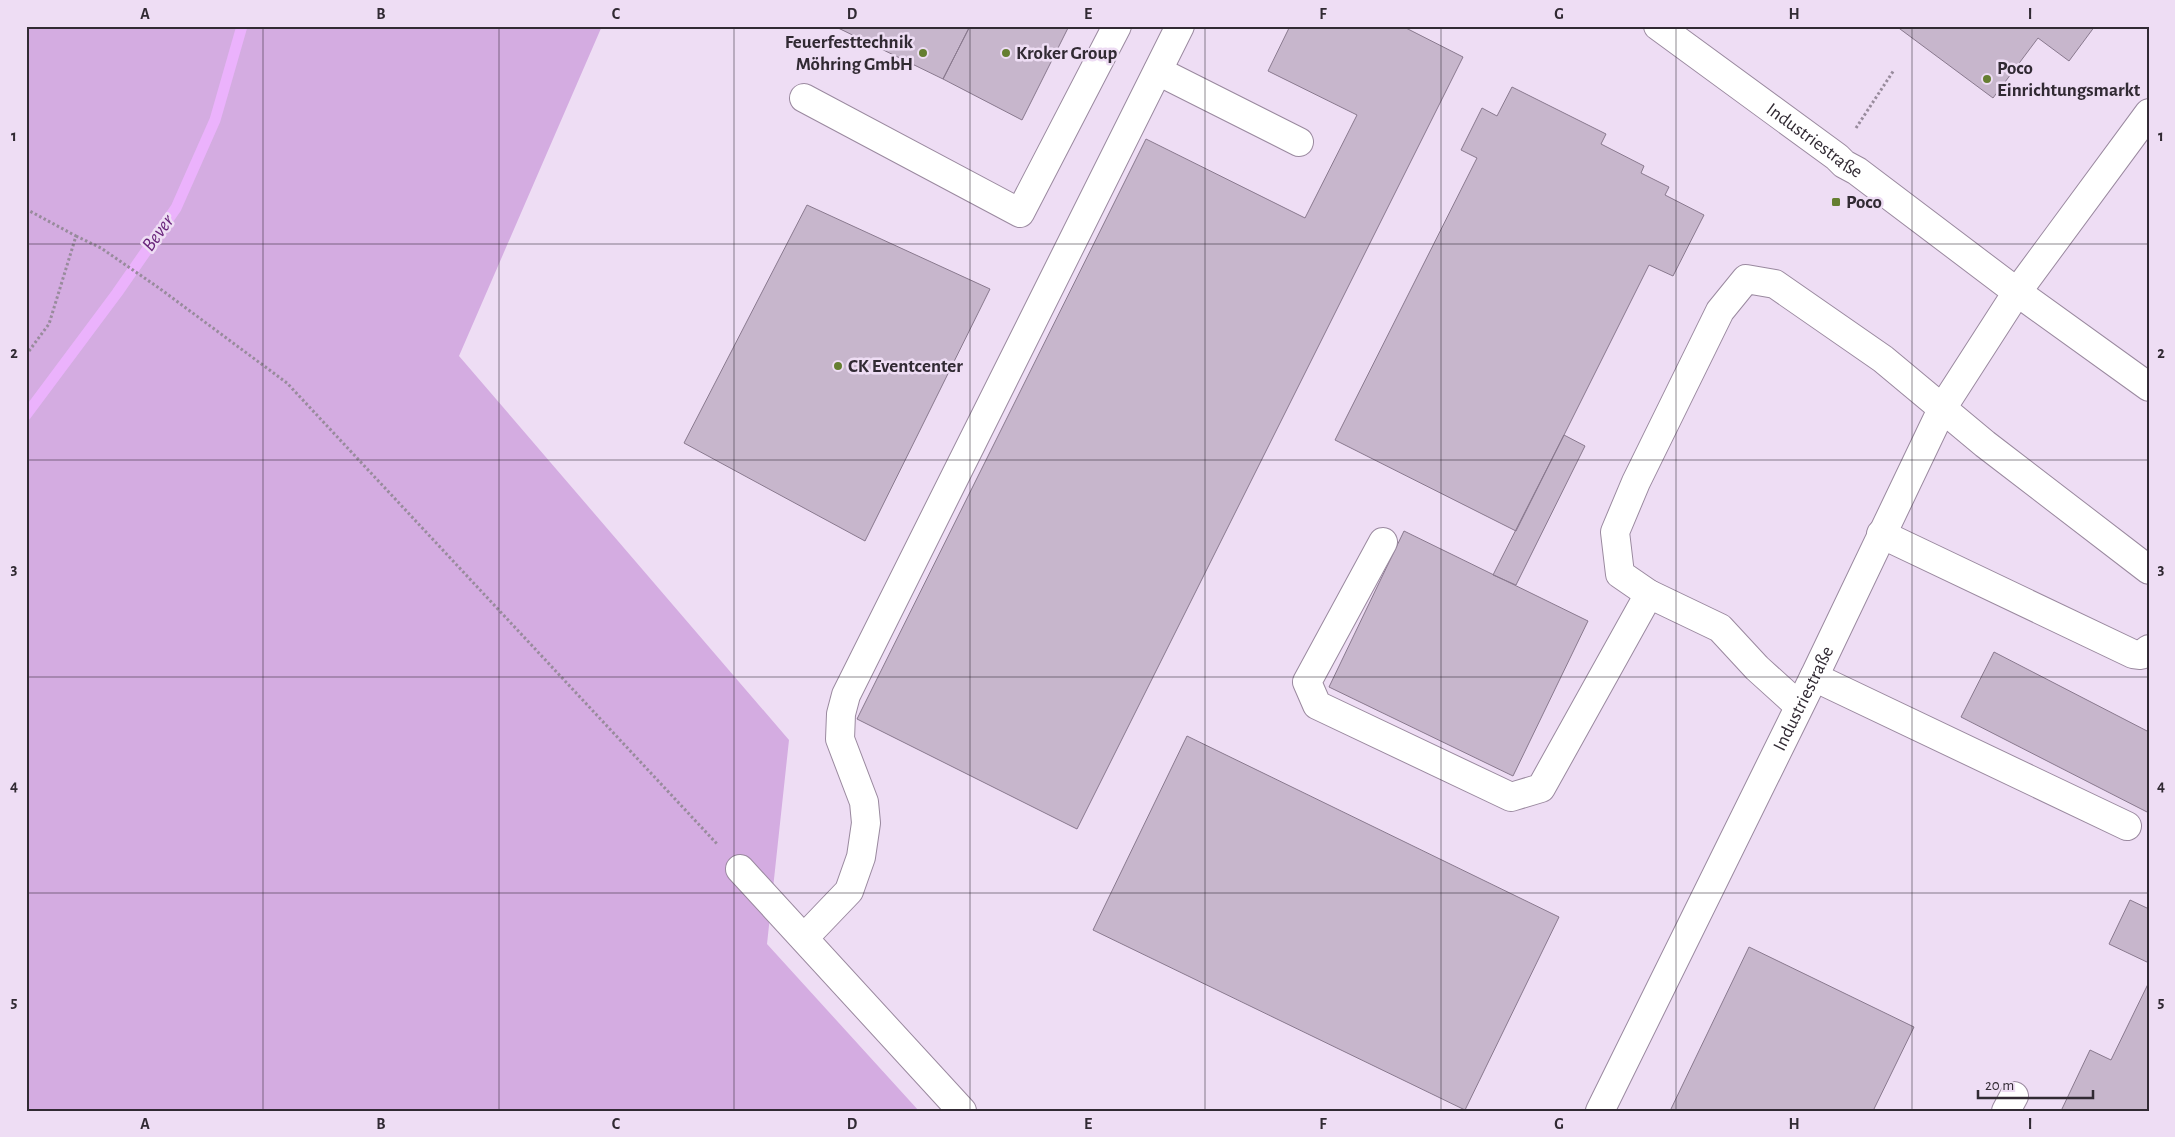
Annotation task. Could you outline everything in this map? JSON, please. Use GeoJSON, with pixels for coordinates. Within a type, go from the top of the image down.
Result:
{"type":"FeatureCollection","features":[{"type":"Feature","properties":{"kind":"street"},"geometry":{"type":"LineString","coordinates":[[804,98],[1020,213],[1117,26]]}},
{"type":"Feature","properties":{"kind":"street"},"geometry":{"type":"LineString","coordinates":[[804,938],[849,891],[861,857],[866,823],[864,802],[840,739],[841,714],[846,695],[1180,26]]}},
{"type":"Feature","properties":{"kind":"street","name":"Industriestraße"},"geometry":{"type":"LineString","coordinates":[[1658,26],[1838,157],[1844,164],[1858,171],[2017,292],[2149,387]]}},
{"type":"Feature","properties":{"kind":"street"},"geometry":{"type":"LineString","coordinates":[[1158,71],[1299,142]]}},
{"type":"Feature","properties":{"kind":"street","name":"Industriestraße"},"geometry":{"type":"LineString","coordinates":[[1600,1111],[1814,677],[1942,407],[2017,292],[2149,112]]}},
{"type":"Feature","properties":{"kind":"street"},"geometry":{"type":"LineString","coordinates":[[1799,706],[1757,668],[1720,628],[1649,594],[1620,574],[1615,532],[1636,482],[1720,311],[1746,279],[1775,284],[1883,359],[1985,444],[2149,570]]}},
{"type":"Feature","properties":{"kind":"street"},"geometry":{"type":"LineString","coordinates":[[1881,534],[2133,654],[2141,655],[2149,650]]}},
{"type":"Feature","properties":{"kind":"street"},"geometry":{"type":"LineString","coordinates":[[1383,542],[1307,682],[1317,705],[1511,798],[1541,788],[1649,594]]}},
{"type":"Feature","properties":{"kind":"street"},"geometry":{"type":"LineString","coordinates":[[1814,677],[2127,826]]}},
{"type":"Feature","properties":{"kind":"street"},"geometry":{"type":"LineString","coordinates":[[740,869],[962,1111]]}},
{"type":"Feature","properties":{"kind":"path"},"geometry":{"type":"LineString","coordinates":[[1838,157],[1894,70]]}},
{"type":"Feature","properties":{"kind":"path"},"geometry":{"type":"LineString","coordinates":[[26,209],[101,248],[159,288],[288,383],[740,869]]}},
{"type":"Feature","properties":{"kind":"path"},"geometry":{"type":"LineString","coordinates":[[26,355],[49,324],[76,236]]}},
{"type":"Feature","properties":{"kind":"shaded area"},"geometry":{"type":"Polygon","coordinates":[[[26,26],[602,26],[459,356],[789,740],[767,944],[919,1111],[26,1111],[26,26]]]}},
{"type":"Feature","properties":{"kind":"building","name":"Feuerfesttechnik Möhring GmbH"},"geometry":{"type":"Polygon","coordinates":[[[834,26],[970,26],[943,79],[834,26]]]}},
{"type":"Feature","properties":{"kind":"building","name":"Kroker Group"},"geometry":{"type":"Polygon","coordinates":[[[970,26],[1069,26],[1022,120],[943,79],[970,26]]]}},
{"type":"Feature","properties":{"kind":"building"},"geometry":{"type":"Polygon","coordinates":[[[1290,26],[1402,26],[1463,57],[1077,829],[857,719],[1146,139],[1305,218],[1357,115],[1268,71],[1290,26]]]}},
{"type":"Feature","properties":{"kind":"building","name":"Poco Einrichtungsmarkt"},"geometry":{"type":"Polygon","coordinates":[[[1896,26],[2095,26],[2069,61],[2038,38],[1993,98],[1896,26]]]}},
{"type":"Feature","properties":{"kind":"building"},"geometry":{"type":"Polygon","coordinates":[[[1512,87],[1606,134],[1601,144],[1644,166],[1641,173],[1669,187],[1665,195],[1704,215],[1673,276],[1649,265],[1516,531],[1335,440],[1477,158],[1461,150],[1482,108],[1497,116],[1512,87]]]}},
{"type":"Feature","properties":{"kind":"building","name":"CK Eventcenter"},"geometry":{"type":"Polygon","coordinates":[[[807,205],[990,289],[865,541],[684,443],[807,205]]]}},
{"type":"Feature","properties":{"kind":"building"},"geometry":{"type":"Polygon","coordinates":[[[1564,435],[1585,446],[1516,585],[1493,575],[1564,435]]]}},
{"type":"Feature","properties":{"kind":"building"},"geometry":{"type":"Polygon","coordinates":[[[1404,531],[1588,621],[1513,776],[1329,687],[1404,531]]]}},
{"type":"Feature","properties":{"kind":"building"},"geometry":{"type":"Polygon","coordinates":[[[1994,652],[2149,732],[2149,813],[1961,717],[1994,652]]]}},
{"type":"Feature","properties":{"kind":"building"},"geometry":{"type":"Polygon","coordinates":[[[1187,736],[1559,917],[1465,1110],[1093,930],[1187,736]]]}},
{"type":"Feature","properties":{"kind":"building"},"geometry":{"type":"Polygon","coordinates":[[[2130,900],[2149,909],[2149,963],[2109,944],[2130,900]]]}},
{"type":"Feature","properties":{"kind":"building"},"geometry":{"type":"Polygon","coordinates":[[[1749,947],[1914,1027],[1873,1111],[1670,1111],[1749,947]]]}},
{"type":"Feature","properties":{"kind":"building"},"geometry":{"type":"Polygon","coordinates":[[[2149,982],[2149,1107],[2147,1111],[2061,1111],[2090,1050],[2111,1060],[2149,982]]]}},
{"type":"Feature","properties":{"kind":"waterway","name":"Bever"},"geometry":{"type":"LineString","coordinates":[[26,415],[117,293],[176,208],[215,120],[242,26]]}},
{"type":"Feature","properties":{"kind":"place","name":"Feuerfesttechnik Möhring GmbH"},"geometry":{"type":"Point","coordinates":[923,53]}},
{"type":"Feature","properties":{"kind":"place","name":"Kroker Group"},"geometry":{"type":"Point","coordinates":[1006,53]}},
{"type":"Feature","properties":{"kind":"place","name":"Poco Einrichtungsmarkt"},"geometry":{"type":"Point","coordinates":[1987,79]}},
{"type":"Feature","properties":{"kind":"place","name":"Poco"},"geometry":{"type":"Point","coordinates":[1836,202]}},
{"type":"Feature","properties":{"kind":"place","name":"CK Eventcenter"},"geometry":{"type":"Point","coordinates":[838,366]}}]}
